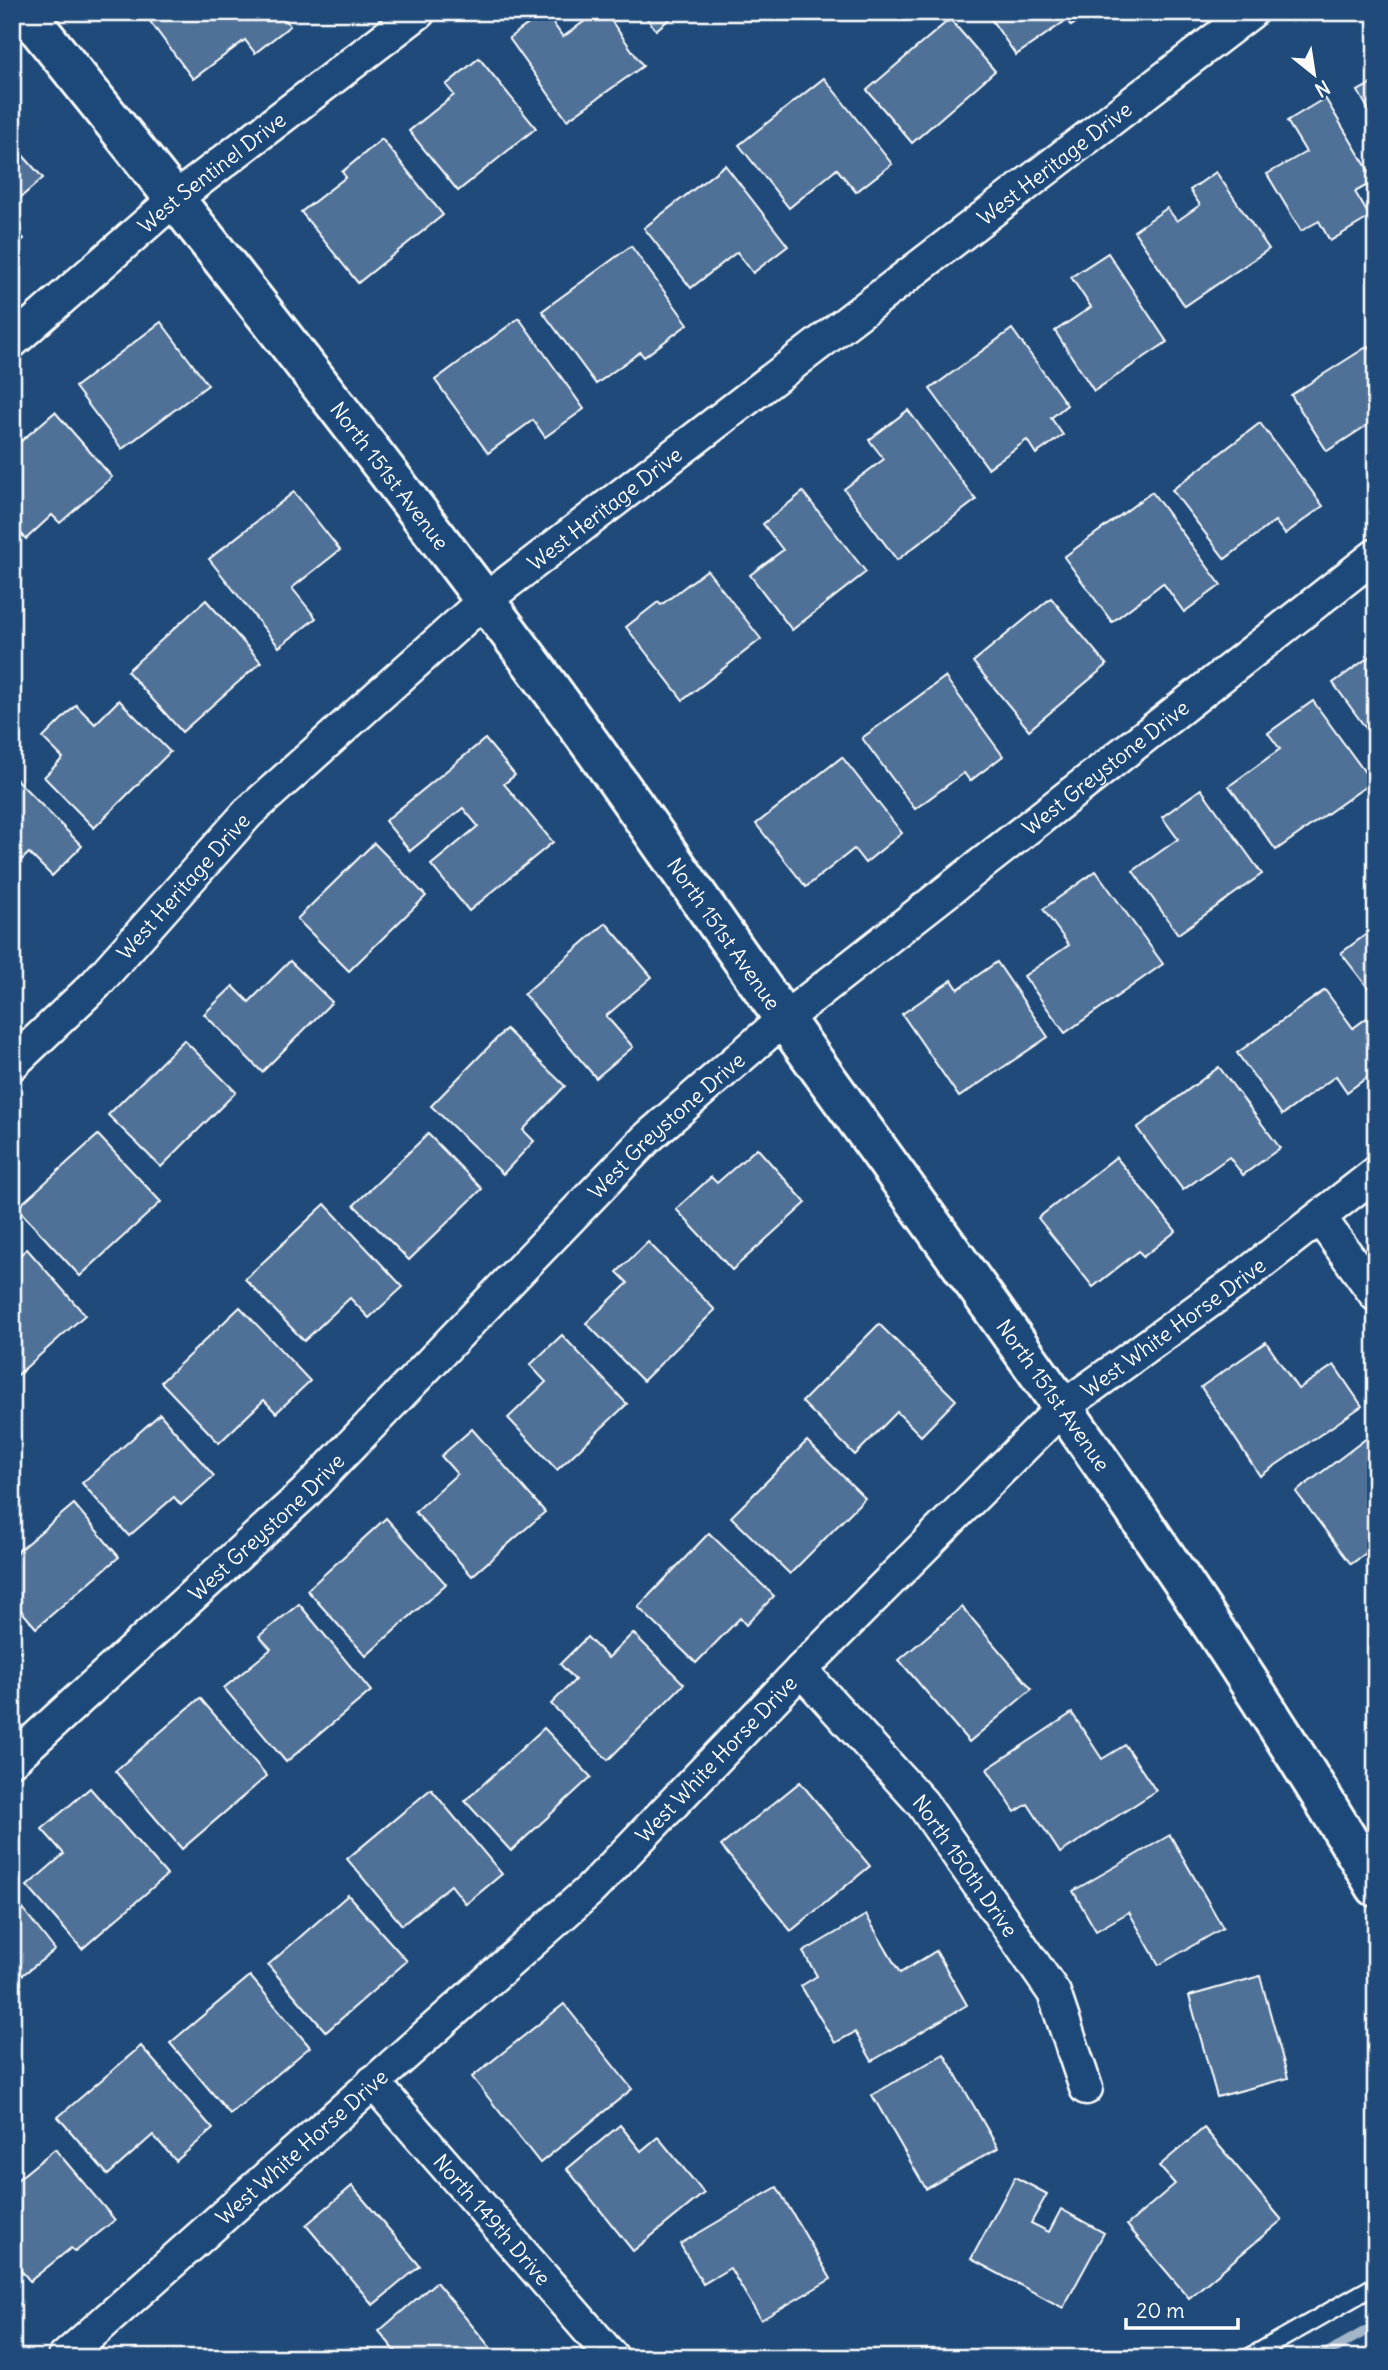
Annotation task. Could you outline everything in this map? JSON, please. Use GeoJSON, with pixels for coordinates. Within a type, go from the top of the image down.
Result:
{"type":"FeatureCollection","features":[{"type":"Feature","properties":{"kind":"street","name":"North 151st Avenue"},"geometry":{"type":"LineString","coordinates":[[25,12],[176,198],[485,600],[626,792],[784,1019],[1138,1514],[1240,1668],[1376,1887]]}},
{"type":"Feature","properties":{"kind":"street","name":"West Sentinel Drive"},"geometry":{"type":"LineString","coordinates":[[12,342],[176,198],[419,12]]}},
{"type":"Feature","properties":{"kind":"street","name":"West Heritage Drive"},"geometry":{"type":"LineString","coordinates":[[12,1064],[96,984],[248,813],[485,600],[1251,12]]}},
{"type":"Feature","properties":{"kind":"street","name":"West Greystone Drive"},"geometry":{"type":"LineString","coordinates":[[12,1760],[304,1494],[646,1139],[784,1019],[1376,555]]}},
{"type":"Feature","properties":{"kind":"street","name":"West White Horse Drive"},"geometry":{"type":"LineString","coordinates":[[64,2358],[591,1889],[801,1670],[1063,1407],[1129,1362],[1376,1173]]}},
{"type":"Feature","properties":{"kind":"street"},"geometry":{"type":"LineString","coordinates":[[1320,1218],[1376,1295]]}},
{"type":"Feature","properties":{"kind":"street","name":"North 150th Drive"},"geometry":{"type":"LineString","coordinates":[[801,1670],[922,1803],[1054,1993],[1086,2088]]}},
{"type":"Feature","properties":{"kind":"street","name":"North 149th Drive"},"geometry":{"type":"LineString","coordinates":[[373,2082],[612,2357]]}},
{"type":"Feature","properties":{"kind":"lane"},"geometry":{"type":"LineString","coordinates":[[1248,2358],[1376,2285]]}},
{"type":"Feature","properties":{"kind":"building"},"geometry":{"type":"Polygon","coordinates":[[[143,12],[280,12],[290,26],[255,53],[245,40],[193,79],[143,12]]]}},
{"type":"Feature","properties":{"kind":"building"},"geometry":{"type":"Polygon","coordinates":[[[545,12],[563,37],[597,12],[605,12],[643,66],[567,120],[509,38],[545,12]]]}},
{"type":"Feature","properties":{"kind":"building"},"geometry":{"type":"Polygon","coordinates":[[[642,12],[678,12],[656,30],[642,12]]]}},
{"type":"Feature","properties":{"kind":"building"},"geometry":{"type":"Polygon","coordinates":[[[986,12],[1091,12],[1071,26],[1067,20],[1016,55],[986,12]]]}},
{"type":"Feature","properties":{"kind":"building"},"geometry":{"type":"Polygon","coordinates":[[[950,19],[995,71],[912,143],[867,90],[950,19]]]}},
{"type":"Feature","properties":{"kind":"building"},"geometry":{"type":"Polygon","coordinates":[[[479,58],[536,128],[458,191],[409,131],[454,95],[446,85],[479,58]]]}},
{"type":"Feature","properties":{"kind":"building"},"geometry":{"type":"Polygon","coordinates":[[[824,78],[892,164],[856,192],[837,169],[789,208],[739,145],[824,78]]]}},
{"type":"Feature","properties":{"kind":"building"},"geometry":{"type":"Polygon","coordinates":[[[1376,81],[1376,123],[1358,91],[1376,81]]]}},
{"type":"Feature","properties":{"kind":"building"},"geometry":{"type":"Polygon","coordinates":[[[1325,98],[1375,181],[1355,192],[1370,217],[1330,241],[1319,221],[1301,231],[1267,174],[1306,152],[1287,121],[1325,98]]]}},
{"type":"Feature","properties":{"kind":"building"},"geometry":{"type":"Polygon","coordinates":[[[382,139],[443,215],[358,283],[301,212],[346,177],[342,172],[382,139]]]}},
{"type":"Feature","properties":{"kind":"building"},"geometry":{"type":"Polygon","coordinates":[[[12,143],[43,178],[12,205],[12,143]]]}},
{"type":"Feature","properties":{"kind":"building"},"geometry":{"type":"Polygon","coordinates":[[[725,165],[788,246],[753,273],[737,252],[691,288],[644,228],[725,165]]]}},
{"type":"Feature","properties":{"kind":"building"},"geometry":{"type":"Polygon","coordinates":[[[1216,172],[1269,249],[1185,306],[1134,231],[1167,208],[1177,221],[1200,205],[1190,190],[1216,172]]]}},
{"type":"Feature","properties":{"kind":"building"},"geometry":{"type":"Polygon","coordinates":[[[12,225],[24,239],[12,249],[12,225]]]}},
{"type":"Feature","properties":{"kind":"building"},"geometry":{"type":"Polygon","coordinates":[[[631,246],[688,324],[644,357],[640,352],[596,384],[542,311],[631,246]]]}},
{"type":"Feature","properties":{"kind":"building"},"geometry":{"type":"Polygon","coordinates":[[[1108,253],[1167,342],[1094,391],[1055,331],[1091,307],[1071,277],[1108,253]]]}},
{"type":"Feature","properties":{"kind":"building"},"geometry":{"type":"Polygon","coordinates":[[[519,318],[584,409],[545,437],[533,420],[488,453],[435,380],[519,318]]]}},
{"type":"Feature","properties":{"kind":"building"},"geometry":{"type":"Polygon","coordinates":[[[161,322],[208,385],[122,449],[75,387],[161,322]]]}},
{"type":"Feature","properties":{"kind":"building"},"geometry":{"type":"Polygon","coordinates":[[[1012,329],[1067,405],[1051,418],[1063,435],[1036,454],[1027,440],[988,468],[930,389],[1012,329]]]}},
{"type":"Feature","properties":{"kind":"building"},"geometry":{"type":"Polygon","coordinates":[[[1368,346],[1376,358],[1376,434],[1369,424],[1327,451],[1291,395],[1368,346]]]}},
{"type":"Feature","properties":{"kind":"building"},"geometry":{"type":"Polygon","coordinates":[[[908,410],[976,500],[897,560],[844,489],[884,459],[869,440],[908,410]]]}},
{"type":"Feature","properties":{"kind":"building"},"geometry":{"type":"Polygon","coordinates":[[[55,412],[112,477],[60,523],[52,515],[26,539],[12,523],[12,449],[55,412]]]}},
{"type":"Feature","properties":{"kind":"building"},"geometry":{"type":"Polygon","coordinates":[[[1260,423],[1323,506],[1285,534],[1275,521],[1225,559],[1172,490],[1260,423]]]}},
{"type":"Feature","properties":{"kind":"building"},"geometry":{"type":"Polygon","coordinates":[[[294,492],[340,550],[292,588],[316,618],[279,647],[209,559],[294,492]]]}},
{"type":"Feature","properties":{"kind":"building"},"geometry":{"type":"Polygon","coordinates":[[[803,492],[866,572],[792,630],[750,575],[783,550],[763,524],[803,492]]]}},
{"type":"Feature","properties":{"kind":"building"},"geometry":{"type":"Polygon","coordinates":[[[1152,492],[1221,585],[1184,612],[1163,583],[1112,622],[1064,557],[1152,492]]]}},
{"type":"Feature","properties":{"kind":"building"},"geometry":{"type":"Polygon","coordinates":[[[707,570],[761,639],[683,700],[626,627],[658,602],[661,605],[707,570]]]}},
{"type":"Feature","properties":{"kind":"building"},"geometry":{"type":"Polygon","coordinates":[[[1051,598],[1107,665],[1029,730],[973,662],[1051,598]]]}},
{"type":"Feature","properties":{"kind":"building"},"geometry":{"type":"Polygon","coordinates":[[[206,600],[261,662],[182,732],[127,671],[206,600]]]}},
{"type":"Feature","properties":{"kind":"building"},"geometry":{"type":"Polygon","coordinates":[[[1376,652],[1376,742],[1333,683],[1376,652]]]}},
{"type":"Feature","properties":{"kind":"building"},"geometry":{"type":"Polygon","coordinates":[[[945,677],[1003,756],[970,781],[964,773],[915,809],[862,738],[945,677]]]}},
{"type":"Feature","properties":{"kind":"building"},"geometry":{"type":"Polygon","coordinates":[[[119,700],[170,752],[94,828],[44,777],[63,758],[43,738],[76,705],[95,724],[119,700]]]}},
{"type":"Feature","properties":{"kind":"building"},"geometry":{"type":"Polygon","coordinates":[[[1313,701],[1372,782],[1276,850],[1229,786],[1280,749],[1268,733],[1313,701]]]}},
{"type":"Feature","properties":{"kind":"building"},"geometry":{"type":"Polygon","coordinates":[[[485,739],[515,775],[504,784],[553,842],[469,911],[431,865],[478,826],[463,808],[410,851],[385,821],[485,739]]]}},
{"type":"Feature","properties":{"kind":"building"},"geometry":{"type":"Polygon","coordinates":[[[842,757],[902,833],[865,863],[854,849],[806,887],[756,824],[842,757]]]}},
{"type":"Feature","properties":{"kind":"building"},"geometry":{"type":"Polygon","coordinates":[[[12,775],[82,846],[52,876],[29,853],[12,869],[12,775]]]}},
{"type":"Feature","properties":{"kind":"building"},"geometry":{"type":"Polygon","coordinates":[[[1201,789],[1262,874],[1178,934],[1133,871],[1178,839],[1162,817],[1201,789]]]}},
{"type":"Feature","properties":{"kind":"building"},"geometry":{"type":"Polygon","coordinates":[[[374,843],[426,896],[349,971],[297,919],[374,843]]]}},
{"type":"Feature","properties":{"kind":"building"},"geometry":{"type":"Polygon","coordinates":[[[1096,871],[1163,964],[1065,1033],[1024,976],[1069,945],[1043,909],[1096,871]]]}},
{"type":"Feature","properties":{"kind":"building"},"geometry":{"type":"Polygon","coordinates":[[[606,923],[652,977],[606,1016],[633,1047],[596,1078],[524,994],[606,923]]]}},
{"type":"Feature","properties":{"kind":"building"},"geometry":{"type":"Polygon","coordinates":[[[1376,927],[1376,998],[1341,953],[1376,927]]]}},
{"type":"Feature","properties":{"kind":"building"},"geometry":{"type":"Polygon","coordinates":[[[290,961],[332,1002],[262,1072],[204,1014],[233,986],[249,1002],[290,961]]]}},
{"type":"Feature","properties":{"kind":"building"},"geometry":{"type":"Polygon","coordinates":[[[997,962],[1048,1037],[959,1097],[902,1014],[952,980],[958,989],[997,962]]]}},
{"type":"Feature","properties":{"kind":"building"},"geometry":{"type":"Polygon","coordinates":[[[1325,990],[1353,1028],[1367,1018],[1376,1031],[1376,1071],[1347,1092],[1336,1076],[1282,1115],[1237,1053],[1325,990]]]}},
{"type":"Feature","properties":{"kind":"building"},"geometry":{"type":"Polygon","coordinates":[[[506,1029],[565,1086],[523,1130],[534,1141],[503,1174],[431,1106],[506,1029]]]}},
{"type":"Feature","properties":{"kind":"building"},"geometry":{"type":"Polygon","coordinates":[[[184,1040],[236,1092],[161,1167],[108,1115],[184,1040]]]}},
{"type":"Feature","properties":{"kind":"building"},"geometry":{"type":"Polygon","coordinates":[[[1219,1067],[1280,1148],[1243,1175],[1229,1157],[1183,1190],[1137,1128],[1219,1067]]]}},
{"type":"Feature","properties":{"kind":"building"},"geometry":{"type":"Polygon","coordinates":[[[428,1134],[482,1189],[409,1260],[354,1205],[428,1134]]]}},
{"type":"Feature","properties":{"kind":"building"},"geometry":{"type":"Polygon","coordinates":[[[98,1135],[161,1202],[80,1276],[17,1208],[98,1135]]]}},
{"type":"Feature","properties":{"kind":"building"},"geometry":{"type":"Polygon","coordinates":[[[757,1148],[806,1203],[732,1270],[676,1209],[711,1177],[717,1183],[757,1148]]]}},
{"type":"Feature","properties":{"kind":"building"},"geometry":{"type":"Polygon","coordinates":[[[1116,1157],[1176,1231],[1143,1257],[1139,1251],[1093,1287],[1038,1218],[1116,1157]]]}},
{"type":"Feature","properties":{"kind":"building"},"geometry":{"type":"Polygon","coordinates":[[[325,1204],[403,1287],[369,1318],[350,1298],[304,1341],[245,1279],[325,1204]]]}},
{"type":"Feature","properties":{"kind":"building"},"geometry":{"type":"Polygon","coordinates":[[[648,1242],[715,1310],[643,1381],[586,1323],[628,1283],[617,1272],[648,1242]]]}},
{"type":"Feature","properties":{"kind":"building"},"geometry":{"type":"Polygon","coordinates":[[[27,1249],[85,1315],[12,1380],[12,1262],[27,1249]]]}},
{"type":"Feature","properties":{"kind":"building"},"geometry":{"type":"Polygon","coordinates":[[[240,1307],[310,1381],[276,1413],[264,1400],[219,1443],[161,1382],[240,1307]]]}},
{"type":"Feature","properties":{"kind":"building"},"geometry":{"type":"Polygon","coordinates":[[[879,1324],[956,1400],[921,1436],[897,1412],[855,1455],[802,1402],[879,1324]]]}},
{"type":"Feature","properties":{"kind":"building"},"geometry":{"type":"Polygon","coordinates":[[[562,1335],[627,1404],[557,1470],[508,1418],[546,1382],[530,1365],[562,1335]]]}},
{"type":"Feature","properties":{"kind":"building"},"geometry":{"type":"Polygon","coordinates":[[[1266,1342],[1298,1389],[1334,1365],[1362,1406],[1260,1476],[1201,1387],[1266,1342]]]}},
{"type":"Feature","properties":{"kind":"building"},"geometry":{"type":"Polygon","coordinates":[[[160,1414],[214,1476],[181,1505],[174,1497],[129,1536],[82,1483],[160,1414]]]}},
{"type":"Feature","properties":{"kind":"building"},"geometry":{"type":"Polygon","coordinates":[[[472,1429],[545,1512],[472,1576],[415,1512],[457,1474],[441,1456],[472,1429]]]}},
{"type":"Feature","properties":{"kind":"building"},"geometry":{"type":"Polygon","coordinates":[[[1376,1431],[1376,1546],[1351,1564],[1296,1492],[1376,1431]]]}},
{"type":"Feature","properties":{"kind":"building"},"geometry":{"type":"Polygon","coordinates":[[[807,1441],[865,1498],[790,1574],[731,1517],[807,1441]]]}},
{"type":"Feature","properties":{"kind":"building"},"geometry":{"type":"Polygon","coordinates":[[[74,1504],[119,1557],[36,1628],[12,1600],[12,1556],[74,1504]]]}},
{"type":"Feature","properties":{"kind":"building"},"geometry":{"type":"Polygon","coordinates":[[[386,1518],[446,1584],[366,1656],[307,1590],[386,1518]]]}},
{"type":"Feature","properties":{"kind":"building"},"geometry":{"type":"Polygon","coordinates":[[[709,1533],[774,1596],[746,1625],[740,1618],[696,1663],[638,1607],[709,1533]]]}},
{"type":"Feature","properties":{"kind":"building"},"geometry":{"type":"Polygon","coordinates":[[[299,1604],[371,1691],[286,1762],[224,1688],[271,1649],[259,1636],[299,1604]]]}},
{"type":"Feature","properties":{"kind":"building"},"geometry":{"type":"Polygon","coordinates":[[[962,1607],[1032,1689],[969,1742],[899,1660],[962,1607]]]}},
{"type":"Feature","properties":{"kind":"building"},"geometry":{"type":"Polygon","coordinates":[[[633,1633],[684,1684],[608,1760],[551,1704],[575,1680],[560,1664],[587,1637],[608,1658],[633,1633]]]}},
{"type":"Feature","properties":{"kind":"building"},"geometry":{"type":"Polygon","coordinates":[[[12,1642],[19,1651],[12,1657],[12,1642]]]}},
{"type":"Feature","properties":{"kind":"building"},"geometry":{"type":"Polygon","coordinates":[[[200,1698],[267,1776],[182,1849],[115,1771],[200,1698]]]}},
{"type":"Feature","properties":{"kind":"building"},"geometry":{"type":"Polygon","coordinates":[[[1072,1713],[1102,1759],[1125,1745],[1156,1791],[1060,1853],[1028,1804],[1015,1812],[987,1769],[1072,1713]]]}},
{"type":"Feature","properties":{"kind":"building"},"geometry":{"type":"Polygon","coordinates":[[[544,1728],[591,1777],[511,1851],[465,1801],[544,1728]]]}},
{"type":"Feature","properties":{"kind":"building"},"geometry":{"type":"Polygon","coordinates":[[[800,1782],[870,1866],[791,1931],[721,1846],[800,1782]]]}},
{"type":"Feature","properties":{"kind":"building"},"geometry":{"type":"Polygon","coordinates":[[[90,1788],[167,1875],[82,1949],[27,1886],[64,1854],[42,1829],[90,1788]]]}},
{"type":"Feature","properties":{"kind":"building"},"geometry":{"type":"Polygon","coordinates":[[[431,1789],[502,1874],[466,1904],[451,1885],[402,1925],[347,1859],[431,1789]]]}},
{"type":"Feature","properties":{"kind":"building"},"geometry":{"type":"Polygon","coordinates":[[[1170,1835],[1223,1928],[1159,1965],[1129,1912],[1096,1931],[1073,1891],[1170,1835]]]}},
{"type":"Feature","properties":{"kind":"building"},"geometry":{"type":"Polygon","coordinates":[[[12,1895],[55,1950],[12,1983],[12,1895]]]}},
{"type":"Feature","properties":{"kind":"building"},"geometry":{"type":"Polygon","coordinates":[[[348,1895],[407,1961],[326,2032],[268,1965],[348,1895]]]}},
{"type":"Feature","properties":{"kind":"building"},"geometry":{"type":"Polygon","coordinates":[[[866,1915],[900,1973],[936,1951],[967,2005],[872,2061],[855,2032],[835,2043],[801,1986],[817,1976],[803,1952],[866,1915]]]}},
{"type":"Feature","properties":{"kind":"building"},"geometry":{"type":"Polygon","coordinates":[[[250,1976],[310,2047],[230,2114],[170,2043],[250,1976]]]}},
{"type":"Feature","properties":{"kind":"building"},"geometry":{"type":"Polygon","coordinates":[[[1260,1976],[1288,2078],[1217,2097],[1189,1996],[1260,1976]]]}},
{"type":"Feature","properties":{"kind":"building"},"geometry":{"type":"Polygon","coordinates":[[[564,2004],[632,2089],[540,2163],[472,2077],[564,2004]]]}},
{"type":"Feature","properties":{"kind":"building"},"geometry":{"type":"Polygon","coordinates":[[[141,2046],[213,2129],[176,2161],[153,2135],[108,2175],[58,2117],[141,2046]]]}},
{"type":"Feature","properties":{"kind":"building"},"geometry":{"type":"Polygon","coordinates":[[[944,2054],[998,2148],[926,2189],[872,2095],[944,2054]]]}},
{"type":"Feature","properties":{"kind":"building"},"geometry":{"type":"Polygon","coordinates":[[[620,2125],[641,2151],[658,2137],[704,2193],[633,2251],[567,2169],[620,2125]]]}},
{"type":"Feature","properties":{"kind":"building"},"geometry":{"type":"Polygon","coordinates":[[[1204,2128],[1282,2220],[1189,2298],[1127,2225],[1175,2184],[1159,2166],[1204,2128]]]}},
{"type":"Feature","properties":{"kind":"building"},"geometry":{"type":"Polygon","coordinates":[[[55,2149],[115,2220],[75,2252],[71,2248],[30,2281],[12,2260],[12,2184],[55,2149]]]}},
{"type":"Feature","properties":{"kind":"building"},"geometry":{"type":"Polygon","coordinates":[[[1015,2177],[1047,2194],[1031,2223],[1049,2232],[1061,2209],[1104,2233],[1063,2308],[971,2259],[1015,2177]]]}},
{"type":"Feature","properties":{"kind":"building"},"geometry":{"type":"Polygon","coordinates":[[[352,2186],[420,2266],[373,2305],[306,2225],[352,2186]]]}},
{"type":"Feature","properties":{"kind":"building"},"geometry":{"type":"Polygon","coordinates":[[[777,2187],[831,2279],[761,2320],[730,2268],[703,2284],[680,2244],[777,2187]]]}},
{"type":"Feature","properties":{"kind":"building"},"geometry":{"type":"Polygon","coordinates":[[[436,2282],[499,2358],[401,2358],[379,2331],[436,2282]]]}},
{"type":"Feature","properties":{"kind":"building"},"geometry":{"type":"Polygon","coordinates":[[[12,2296],[19,2304],[12,2310],[12,2296]]]}},
{"type":"Feature","properties":{"kind":"building"},"geometry":{"type":"Polygon","coordinates":[[[748,2352],[761,2358],[745,2358],[748,2352]]]}},
{"type":"Feature","properties":{"kind":"waterway"},"geometry":{"type":"LineString","coordinates":[[1318,2358],[1376,2325]]}}]}
